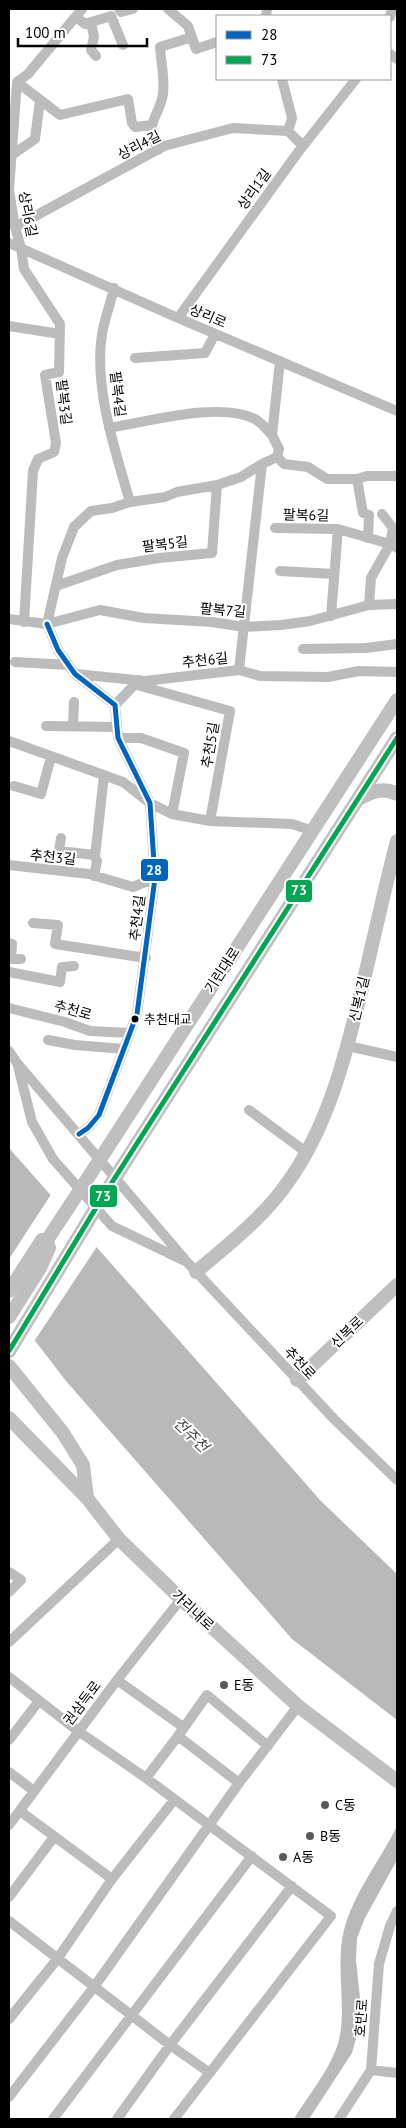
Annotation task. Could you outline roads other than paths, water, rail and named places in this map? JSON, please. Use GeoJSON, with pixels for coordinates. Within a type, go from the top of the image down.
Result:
{"type":"FeatureCollection","features":[{"type":"Feature","properties":{"kind":"street"},"geometry":{"type":"LineString","coordinates":[[119,9],[121,12],[133,9]]}},
{"type":"Feature","properties":{"kind":"street"},"geometry":{"type":"LineString","coordinates":[[168,9],[188,26],[196,49],[216,42]]}},
{"type":"Feature","properties":{"kind":"street"},"geometry":{"type":"LineString","coordinates":[[123,44],[111,16],[85,24],[79,13],[28,74],[17,82],[60,115],[128,99],[132,123],[135,127],[150,125]]}},
{"type":"Feature","properties":{"kind":"street"},"geometry":{"type":"LineString","coordinates":[[91,22],[94,37],[91,50],[96,56]]}},
{"type":"Feature","properties":{"kind":"street"},"geometry":{"type":"LineString","coordinates":[[158,150],[150,125],[163,95],[160,47],[192,37]]}},
{"type":"Feature","properties":{"kind":"street"},"geometry":{"type":"LineString","coordinates":[[282,80],[292,118],[288,131],[303,146]]}},
{"type":"Feature","properties":{"kind":"street","name":"상리1길"},"geometry":{"type":"LineString","coordinates":[[178,318],[303,146],[355,80]]}},
{"type":"Feature","properties":{"kind":"street","name":"상리6길"},"geometry":{"type":"LineString","coordinates":[[17,82],[9,190],[15,227],[21,248]]}},
{"type":"Feature","properties":{"kind":"street"},"geometry":{"type":"LineString","coordinates":[[12,155],[35,139],[40,100]]}},
{"type":"Feature","properties":{"kind":"street","name":"상리4길"},"geometry":{"type":"LineString","coordinates":[[15,227],[164,146],[233,128],[288,131]]}},
{"type":"Feature","properties":{"kind":"street","name":"상리로"},"geometry":{"type":"LineString","coordinates":[[9,243],[178,318],[397,411]]}},
{"type":"Feature","properties":{"kind":"street","name":"팔복3길"},"geometry":{"type":"LineString","coordinates":[[21,248],[24,269],[60,324],[59,372],[45,375],[56,443],[54,452],[38,458],[33,471],[24,622]]}},
{"type":"Feature","properties":{"kind":"street","name":"팔복4길"},"geometry":{"type":"LineString","coordinates":[[114,288],[103,330],[100,365],[109,428],[130,502]]}},
{"type":"Feature","properties":{"kind":"street"},"geometry":{"type":"LineString","coordinates":[[9,326],[60,334]]}},
{"type":"Feature","properties":{"kind":"street"},"geometry":{"type":"LineString","coordinates":[[135,358],[205,353],[215,334]]}},
{"type":"Feature","properties":{"kind":"street"},"geometry":{"type":"LineString","coordinates":[[272,435],[280,361]]}},
{"type":"Feature","properties":{"kind":"street"},"geometry":{"type":"LineString","coordinates":[[109,428],[210,411],[244,416],[256,420],[272,435],[279,449],[277,457]]}},
{"type":"Feature","properties":{"kind":"street"},"geometry":{"type":"LineString","coordinates":[[137,682],[115,705],[75,674],[58,650],[47,624],[62,558],[74,527],[91,511],[112,508],[130,502],[165,497],[178,492],[217,484],[241,477],[277,457]]}},
{"type":"Feature","properties":{"kind":"street"},"geometry":{"type":"LineString","coordinates":[[277,457],[284,464],[308,467],[327,479],[397,476]]}},
{"type":"Feature","properties":{"kind":"street"},"geometry":{"type":"LineString","coordinates":[[239,670],[262,464]]}},
{"type":"Feature","properties":{"kind":"street"},"geometry":{"type":"LineString","coordinates":[[357,479],[363,513],[369,514],[368,538]]}},
{"type":"Feature","properties":{"kind":"street","name":"팔복5길"},"geometry":{"type":"LineString","coordinates":[[56,586],[116,565],[212,552],[217,484]]}},
{"type":"Feature","properties":{"kind":"street"},"geometry":{"type":"LineString","coordinates":[[369,605],[371,578],[394,546],[393,528],[382,514]]}},
{"type":"Feature","properties":{"kind":"street","name":"팔복6길"},"geometry":{"type":"LineString","coordinates":[[275,528],[338,529],[394,546]]}},
{"type":"Feature","properties":{"kind":"street","name":"팔복6길"},"geometry":{"type":"LineString","coordinates":[[331,616],[338,529]]}},
{"type":"Feature","properties":{"kind":"street"},"geometry":{"type":"LineString","coordinates":[[280,571],[334,574]]}},
{"type":"Feature","properties":{"kind":"street","name":"팔복7길"},"geometry":{"type":"LineString","coordinates":[[9,619],[47,624],[100,610],[144,618],[212,622],[244,627],[281,625],[331,616],[369,605],[397,604]]}},
{"type":"Feature","properties":{"kind":"street"},"geometry":{"type":"LineString","coordinates":[[303,649],[366,648],[397,644]]}},
{"type":"Feature","properties":{"kind":"street"},"geometry":{"type":"LineString","coordinates":[[15,662],[69,665]]}},
{"type":"Feature","properties":{"kind":"street","name":"추천6길"},"geometry":{"type":"LineString","coordinates":[[75,674],[137,682],[239,670],[260,676],[308,677],[328,677],[359,671],[397,672]]}},
{"type":"Feature","properties":{"kind":"street","name":"추천5길"},"geometry":{"type":"LineString","coordinates":[[137,682],[230,711],[210,821]]}},
{"type":"Feature","properties":{"kind":"street","name":"기린대로"},"geometry":{"type":"LineString","coordinates":[[9,1317],[40,1268],[49,1248],[47,1240],[314,831],[397,700]]}},
{"type":"Feature","properties":{"kind":"street"},"geometry":{"type":"LineString","coordinates":[[73,726],[74,702]]}},
{"type":"Feature","properties":{"kind":"street","name":"추천4길"},"geometry":{"type":"LineString","coordinates":[[79,1134],[88,1128],[99,1115],[138,1014],[155,878],[150,803],[118,738],[115,705]]}},
{"type":"Feature","properties":{"kind":"street"},"geometry":{"type":"LineString","coordinates":[[46,726],[117,727]]}},
{"type":"Feature","properties":{"kind":"street","name":"추천5길"},"geometry":{"type":"LineString","coordinates":[[118,738],[140,738],[184,753],[172,814]]}},
{"type":"Feature","properties":{"kind":"street","name":"기린대로"},"geometry":{"type":"LineString","coordinates":[[9,1351],[102,1197],[397,738]]}},
{"type":"Feature","properties":{"kind":"street"},"geometry":{"type":"LineString","coordinates":[[9,741],[123,782],[150,803],[172,814],[210,821],[292,824],[314,831]]}},
{"type":"Feature","properties":{"kind":"street"},"geometry":{"type":"LineString","coordinates":[[14,786],[41,794],[51,757]]}},
{"type":"Feature","properties":{"kind":"street","name":"추천3길"},"geometry":{"type":"LineString","coordinates":[[94,876],[98,861],[95,855],[104,776]]}},
{"type":"Feature","properties":{"kind":"street"},"geometry":{"type":"LineString","coordinates":[[360,798],[375,791],[385,790],[397,794]]}},
{"type":"Feature","properties":{"kind":"street","name":"추천3길"},"geometry":{"type":"LineString","coordinates":[[61,838],[59,851],[95,855]]}},
{"type":"Feature","properties":{"kind":"street","name":"신복1길"},"geometry":{"type":"LineString","coordinates":[[192,1267],[259,1218],[288,1183],[306,1152],[333,1096],[348,1046],[395,860],[397,841]]}},
{"type":"Feature","properties":{"kind":"street","name":"추천3길"},"geometry":{"type":"LineString","coordinates":[[9,865],[94,876],[133,887],[155,878]]}},
{"type":"Feature","properties":{"kind":"street","name":"추천4길"},"geometry":{"type":"LineString","coordinates":[[33,923],[58,925],[55,944],[146,958]]}},
{"type":"Feature","properties":{"kind":"street"},"geometry":{"type":"LineString","coordinates":[[9,943],[12,944],[11,959],[21,959]]}},
{"type":"Feature","properties":{"kind":"street","name":"추천로"},"geometry":{"type":"LineString","coordinates":[[9,972],[60,982],[62,967],[74,966]]}},
{"type":"Feature","properties":{"kind":"street","name":"추천로"},"geometry":{"type":"LineString","coordinates":[[9,1008],[90,1030],[130,1032]]}},
{"type":"Feature","properties":{"kind":"street"},"geometry":{"type":"LineString","coordinates":[[48,1040],[75,1045],[124,1049]]}},
{"type":"Feature","properties":{"kind":"street"},"geometry":{"type":"LineString","coordinates":[[348,1046],[397,1057]]}},
{"type":"Feature","properties":{"kind":"street","name":"추천로"},"geometry":{"type":"LineString","coordinates":[[9,1051],[17,1063],[192,1267],[341,1426],[397,1480]]}},
{"type":"Feature","properties":{"kind":"street","name":"추천로"},"geometry":{"type":"LineString","coordinates":[[17,1063],[32,1122],[53,1159],[112,1226],[192,1267]]}},
{"type":"Feature","properties":{"kind":"street"},"geometry":{"type":"LineString","coordinates":[[249,1110],[306,1152]]}},
{"type":"Feature","properties":{"kind":"street","name":"기린대로"},"geometry":{"type":"LineString","coordinates":[[9,1291],[42,1240],[47,1240]]}},
{"type":"Feature","properties":{"kind":"street","name":"신복로"},"geometry":{"type":"LineString","coordinates":[[298,1380],[397,1285]]}},
{"type":"Feature","properties":{"kind":"street"},"geometry":{"type":"LineString","coordinates":[[9,1366],[63,1433],[83,1465],[87,1498]]}},
{"type":"Feature","properties":{"kind":"street","name":"가리내로"},"geometry":{"type":"LineString","coordinates":[[9,1419],[87,1498],[119,1539],[180,1599],[298,1706],[397,1780]]}},
{"type":"Feature","properties":{"kind":"street"},"geometry":{"type":"LineString","coordinates":[[9,1642],[119,1539]]}},
{"type":"Feature","properties":{"kind":"street"},"geometry":{"type":"LineString","coordinates":[[9,1572],[21,1580],[9,1592]]}},
{"type":"Feature","properties":{"kind":"street","name":"권삼득로"},"geometry":{"type":"LineString","coordinates":[[9,1825],[180,1599]]}},
{"type":"Feature","properties":{"kind":"street"},"geometry":{"type":"LineString","coordinates":[[9,1677],[78,1732],[146,1778],[331,1916],[174,2119]]}},
{"type":"Feature","properties":{"kind":"street"},"geometry":{"type":"LineString","coordinates":[[117,1680],[181,1731],[239,1783]]}},
{"type":"Feature","properties":{"kind":"street"},"geometry":{"type":"LineString","coordinates":[[146,1778],[207,1695],[268,1746]]}},
{"type":"Feature","properties":{"kind":"street"},"geometry":{"type":"LineString","coordinates":[[9,1740],[39,1700]]}},
{"type":"Feature","properties":{"kind":"street"},"geometry":{"type":"LineString","coordinates":[[9,2097],[94,1987],[239,1783],[298,1706]]}},
{"type":"Feature","properties":{"kind":"street"},"geometry":{"type":"LineString","coordinates":[[9,1772],[34,1791]]}},
{"type":"Feature","properties":{"kind":"street"},"geometry":{"type":"LineString","coordinates":[[9,2019],[58,1958],[112,1880],[174,1800]]}},
{"type":"Feature","properties":{"kind":"street"},"geometry":{"type":"LineString","coordinates":[[20,1811],[112,1880]]}},
{"type":"Feature","properties":{"kind":"street"},"geometry":{"type":"LineString","coordinates":[[9,1897],[54,1837]]}},
{"type":"Feature","properties":{"kind":"street"},"geometry":{"type":"LineString","coordinates":[[53,2119],[252,1856]]}},
{"type":"Feature","properties":{"kind":"street"},"geometry":{"type":"LineString","coordinates":[[117,2119],[170,2044],[292,1886]]}},
{"type":"Feature","properties":{"kind":"street","name":"호반로"},"geometry":{"type":"LineString","coordinates":[[372,2070],[379,1964],[390,1926],[397,1912]]}},
{"type":"Feature","properties":{"kind":"street"},"geometry":{"type":"LineString","coordinates":[[9,1921],[132,2016],[210,2073]]}},
{"type":"Feature","properties":{"kind":"street"},"geometry":{"type":"LineString","coordinates":[[339,2119],[372,2070],[397,2073]]}},
{"type":"Feature","properties":{"kind":"water","name":"전주천"},"geometry":{"type":"Polygon","coordinates":[[[9,1148],[321,1501],[397,1574],[397,1720],[292,1639],[66,1381],[9,1307],[9,1148]]]}},
{"type":"Feature","properties":{"kind":"water"},"geometry":{"type":"Polygon","coordinates":[[[397,1826],[397,1860],[365,1918],[357,1938],[356,1960],[360,1998],[358,2031],[352,2053],[309,2119],[294,2119],[331,2061],[339,2040],[342,2013],[341,1957],[344,1930],[348,1916],[397,1826]]]}},
{"type":"Feature","properties":{"kind":"place","name":"추천대교"},"geometry":{"type":"Point","coordinates":[135,1019]}},
{"type":"Feature","properties":{"kind":"place","name":"E동"},"geometry":{"type":"Point","coordinates":[224,1685]}},
{"type":"Feature","properties":{"kind":"place","name":"C동"},"geometry":{"type":"Point","coordinates":[325,1805]}},
{"type":"Feature","properties":{"kind":"place","name":"B동"},"geometry":{"type":"Point","coordinates":[310,1836]}},
{"type":"Feature","properties":{"kind":"place","name":"A동"},"geometry":{"type":"Point","coordinates":[283,1857]}}]}
